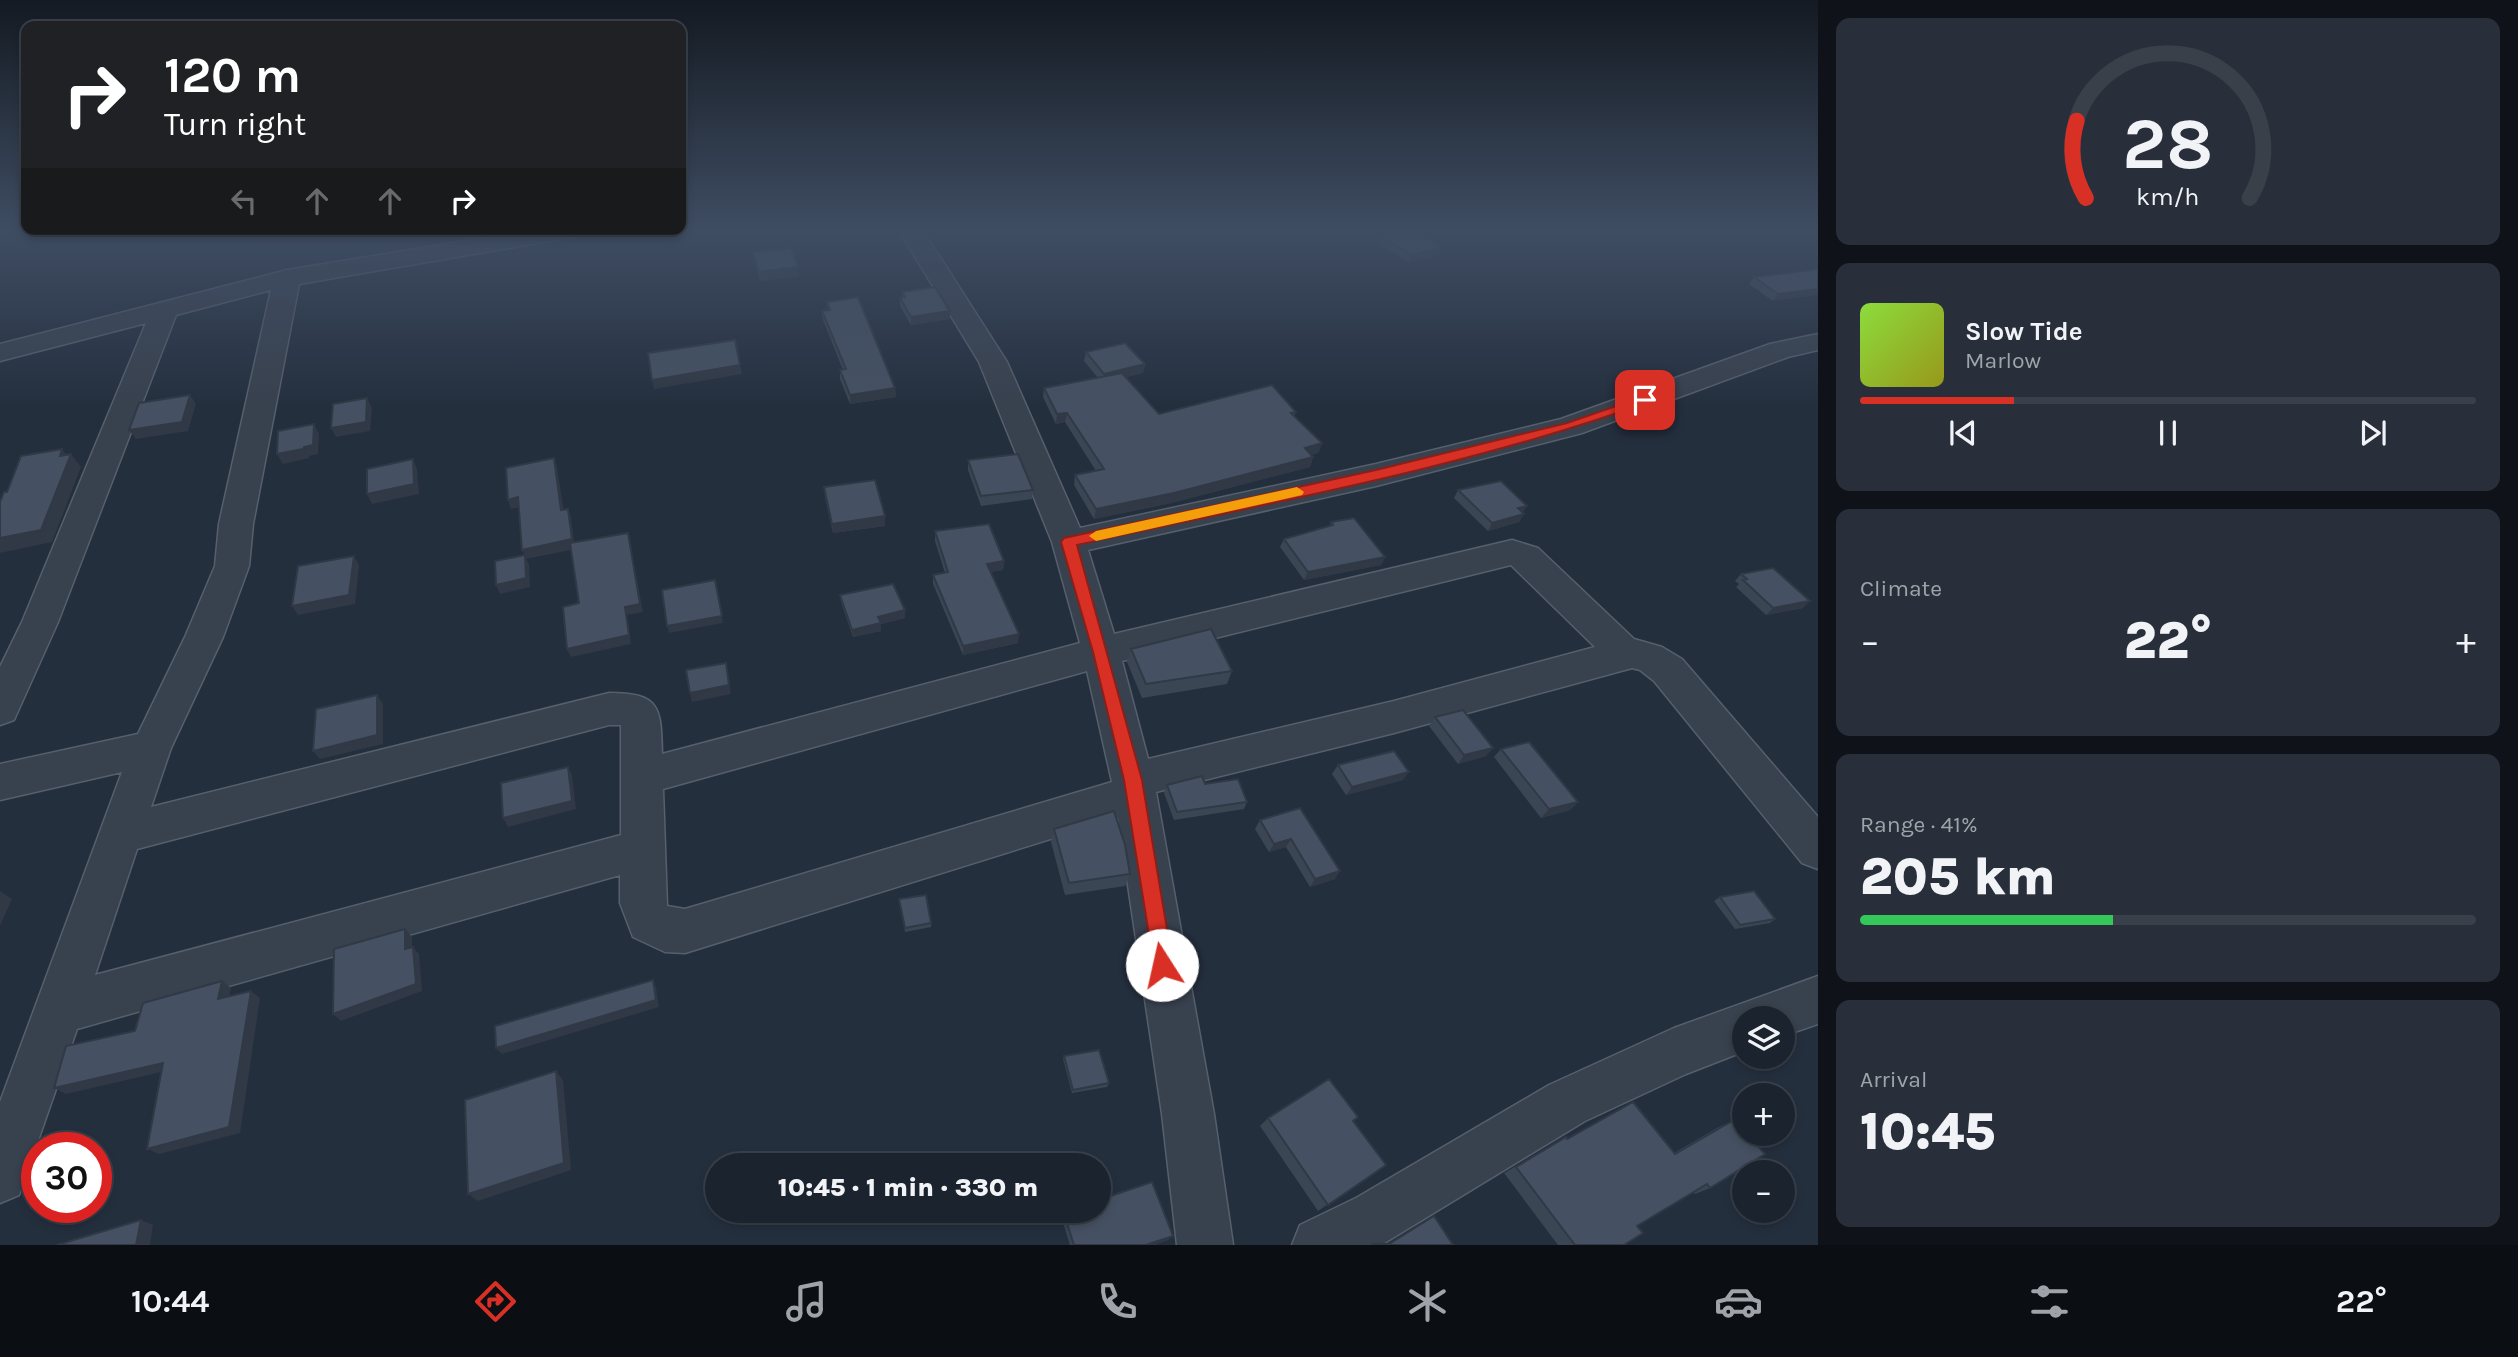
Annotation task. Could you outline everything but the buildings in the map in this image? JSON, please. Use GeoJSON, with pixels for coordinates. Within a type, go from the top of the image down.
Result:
{"type":"FeatureCollection","features":[{"type":"Feature","properties":{"kind":"street"},"geometry":{"type":"LineString","coordinates":[[0,353],[239,290]]}},
{"type":"Feature","properties":{"kind":"street"},"geometry":{"type":"LineString","coordinates":[[0,1176],[151,748],[214,615],[232,566],[236,524],[284,290]]}},
{"type":"Feature","properties":{"kind":"street"},"geometry":{"type":"LineString","coordinates":[[948,290],[993,362],[1069,542],[1101,652],[1134,787],[1188,1114],[1205,1245]]}},
{"type":"Feature","properties":{"kind":"street"},"geometry":{"type":"LineString","coordinates":[[0,709],[40,622],[165,309]]}},
{"type":"Feature","properties":{"kind":"street"},"geometry":{"type":"LineString","coordinates":[[1069,542],[1376,475],[1571,426],[1780,350],[1818,342]]}},
{"type":"Feature","properties":{"kind":"street"},"geometry":{"type":"LineString","coordinates":[[642,777],[1101,652],[1511,552],[1526,557],[1625,653]]}},
{"type":"Feature","properties":{"kind":"street"},"geometry":{"type":"LineString","coordinates":[[122,834],[609,709],[629,709],[641,716],[643,903],[649,921],[665,930],[685,931],[1134,787],[1625,653],[1641,653],[1655,658],[1668,670],[1818,849]]}},
{"type":"Feature","properties":{"kind":"street"},"geometry":{"type":"LineString","coordinates":[[0,782],[151,748]]}},
{"type":"Feature","properties":{"kind":"street"},"geometry":{"type":"LineString","coordinates":[[60,1009],[642,849]]}},
{"type":"Feature","properties":{"kind":"street"},"geometry":{"type":"LineString","coordinates":[[1795,1008],[1818,1000]]}},
{"type":"Feature","properties":{"kind":"street"},"geometry":{"type":"LineString","coordinates":[[1320,1245],[1376,1218],[1567,1103],[1674,1053],[1732,1031]]}},
{"type":"Feature","properties":{"kind":"slow traffic"},"geometry":{"type":"LineString","coordinates":[[1096,536],[1297,492]]}},
{"type":"Feature","properties":{"kind":"route"},"geometry":{"type":"LineString","coordinates":[[1162,965],[1133,780],[1101,652],[1069,542],[1376,475],[1571,426],[1645,400]]}}]}
